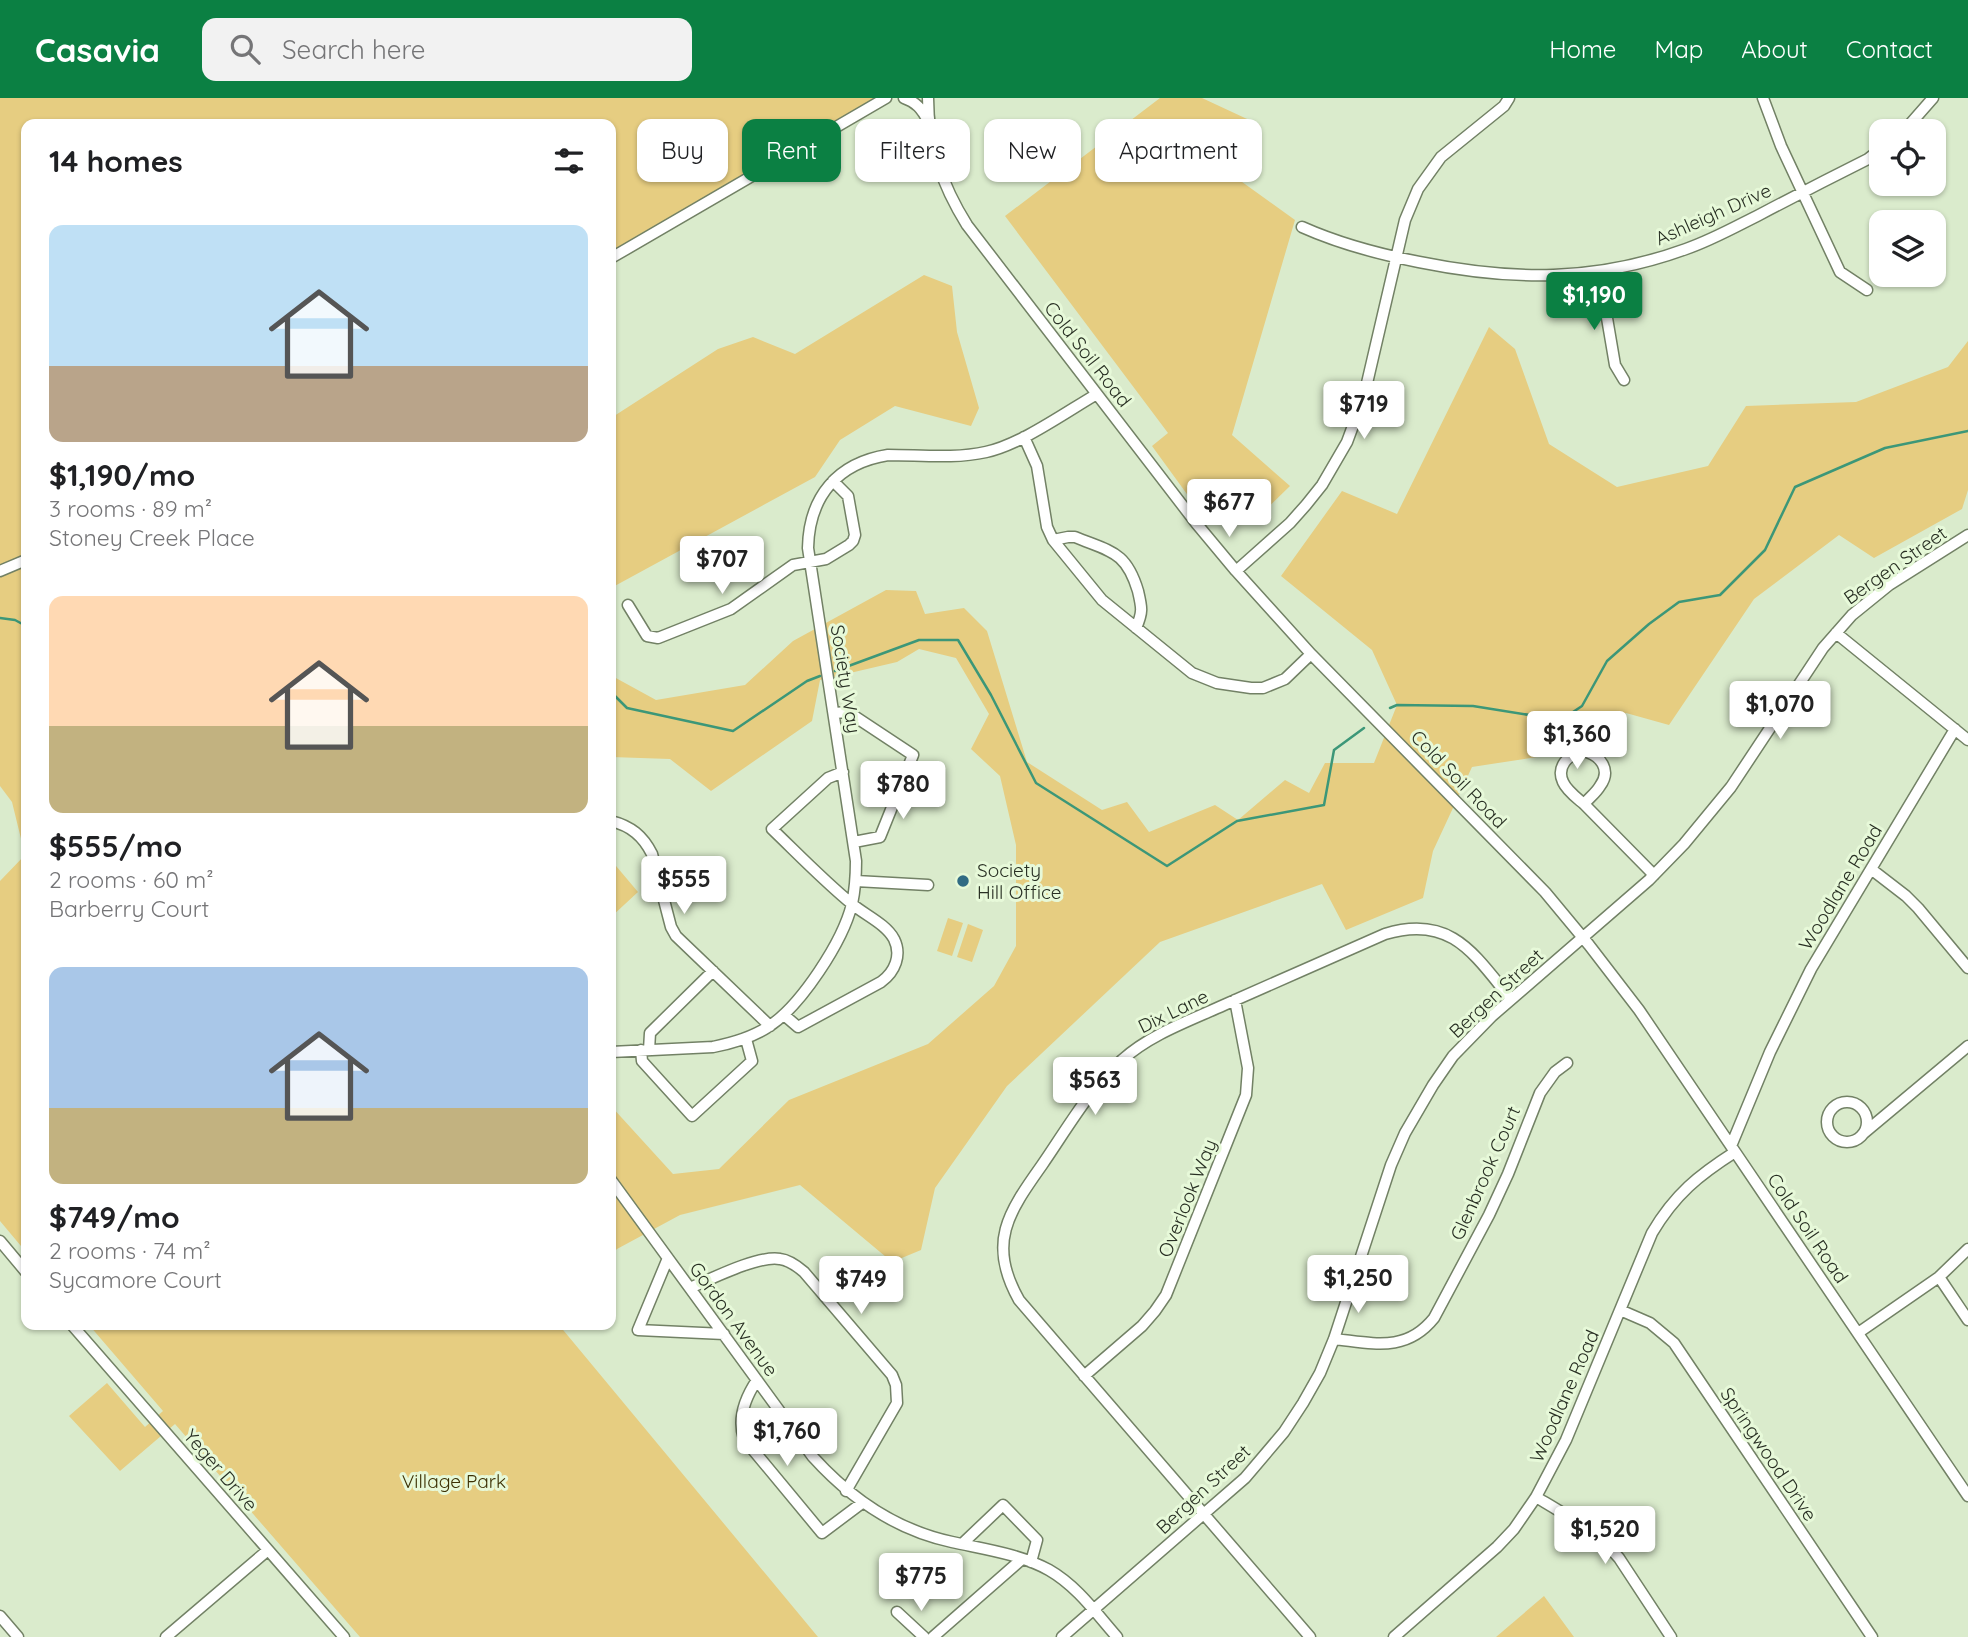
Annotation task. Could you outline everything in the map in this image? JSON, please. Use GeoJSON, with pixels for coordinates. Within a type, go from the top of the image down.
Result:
{"type":"FeatureCollection","features":[{"type":"Feature","properties":{"kind":"street"},"geometry":{"type":"LineString","coordinates":[[616,255],[886,98]]}},
{"type":"Feature","properties":{"kind":"street"},"geometry":{"type":"LineString","coordinates":[[904,98],[914,102],[926,119]]}},
{"type":"Feature","properties":{"kind":"street","name":"Cold Soil Road"},"geometry":{"type":"LineString","coordinates":[[928,98],[929,119]]}},
{"type":"Feature","properties":{"kind":"street"},"geometry":{"type":"LineString","coordinates":[[1236,571],[1307,505],[1347,442],[1364,396],[1395,257],[1411,204],[1429,172],[1456,144],[1504,106],[1509,98]]}},
{"type":"Feature","properties":{"kind":"street"},"geometry":{"type":"LineString","coordinates":[[1763,98],[1781,146],[1840,272],[1867,290]]}},
{"type":"Feature","properties":{"kind":"street"},"geometry":{"type":"LineString","coordinates":[[1915,119],[1933,98]]}},
{"type":"Feature","properties":{"kind":"street","name":"Ashleigh Drive"},"geometry":{"type":"LineString","coordinates":[[1302,227],[1354,247],[1461,271],[1492,275],[1561,276],[1659,258],[1688,248],[1869,158]]}},
{"type":"Feature","properties":{"kind":"street","name":"Cold Soil Road"},"geometry":{"type":"LineString","coordinates":[[944,182],[967,225],[1236,571],[1311,654],[1543,890],[1583,937],[1639,1010],[1968,1496]]}},
{"type":"Feature","properties":{"kind":"street"},"geometry":{"type":"LineString","coordinates":[[1599,271],[1615,365],[1624,380]]}},
{"type":"Feature","properties":{"kind":"street","name":"Society Way"},"geometry":{"type":"LineString","coordinates":[[616,1052],[713,1046],[746,1038],[770,1026],[785,1015],[801,997],[824,963],[846,921],[856,881],[854,842],[808,535],[820,498],[833,481],[849,468],[874,457],[972,455],[988,452],[1024,437],[1097,394]]}},
{"type":"Feature","properties":{"kind":"street"},"geometry":{"type":"LineString","coordinates":[[1024,437],[1037,466],[1047,527],[1054,540],[1102,600],[1192,673],[1225,685],[1251,688],[1273,685],[1293,673],[1311,654]]}},
{"type":"Feature","properties":{"kind":"street"},"geometry":{"type":"LineString","coordinates":[[628,605],[647,636],[658,638],[731,609],[793,565],[826,559],[849,545],[855,535],[848,496],[833,481]]}},
{"type":"Feature","properties":{"kind":"street","name":"Bergen Street"},"geometry":{"type":"LineString","coordinates":[[1062,1637],[1245,1478],[1284,1432],[1320,1373],[1334,1339],[1391,1165],[1405,1133],[1425,1096],[1453,1056],[1511,999],[1654,875],[1684,844],[1731,787],[1836,633],[1860,608],[1889,585],[1968,535]]}},
{"type":"Feature","properties":{"kind":"street"},"geometry":{"type":"LineString","coordinates":[[1054,540],[1075,537],[1122,559],[1133,574],[1142,607],[1136,628]]}},
{"type":"Feature","properties":{"kind":"street"},"geometry":{"type":"LineString","coordinates":[[0,571],[21,562]]}},
{"type":"Feature","properties":{"kind":"street"},"geometry":{"type":"LineString","coordinates":[[1836,633],[1968,740]]}},
{"type":"Feature","properties":{"kind":"street"},"geometry":{"type":"LineString","coordinates":[[834,713],[848,712],[913,755],[880,837],[854,842]]}},
{"type":"Feature","properties":{"kind":"street","name":"Woodlane Road"},"geometry":{"type":"LineString","coordinates":[[1394,1637],[1497,1547],[1514,1529],[1536,1497],[1566,1440],[1652,1233],[1676,1197],[1733,1149],[1789,1010],[1955,729]]}},
{"type":"Feature","properties":{"kind":"street"},"geometry":{"type":"LineString","coordinates":[[1584,804],[1602,785],[1605,770],[1597,756],[1583,751],[1569,756],[1565,762],[1562,776],[1564,783],[1569,789],[1654,875]]}},
{"type":"Feature","properties":{"kind":"street"},"geometry":{"type":"LineString","coordinates":[[785,1015],[798,1027],[881,982],[891,973],[897,956],[894,939],[888,932],[852,904],[772,829],[828,778],[843,772]]}},
{"type":"Feature","properties":{"kind":"street"},"geometry":{"type":"LineString","coordinates":[[616,823],[631,828],[647,844],[671,928],[676,936],[770,1026]]}},
{"type":"Feature","properties":{"kind":"street"},"geometry":{"type":"LineString","coordinates":[[1871,869],[1919,908],[1968,968]]}},
{"type":"Feature","properties":{"kind":"street"},"geometry":{"type":"LineString","coordinates":[[856,881],[928,885]]}},
{"type":"Feature","properties":{"kind":"street","name":"Dix Lane"},"geometry":{"type":"LineString","coordinates":[[1203,1514],[1018,1300],[1006,1273],[1003,1244],[1010,1214],[1016,1202],[1099,1084],[1121,1060],[1157,1035],[1385,934],[1410,929],[1437,932],[1460,942],[1471,951],[1511,999]]}},
{"type":"Feature","properties":{"kind":"street"},"geometry":{"type":"LineString","coordinates":[[712,971],[650,1033],[642,1061],[692,1116],[752,1061],[746,1038]]}},
{"type":"Feature","properties":{"kind":"street","name":"Overlook Way"},"geometry":{"type":"LineString","coordinates":[[1084,1376],[1142,1326],[1155,1311],[1172,1282],[1246,1095],[1248,1068],[1235,1000]]}},
{"type":"Feature","properties":{"kind":"street"},"geometry":{"type":"LineString","coordinates":[[1864,1133],[1867,1119],[1860,1106],[1846,1102],[1833,1107],[1828,1114],[1827,1126],[1835,1139],[1848,1143],[1860,1138],[1968,1046]]}},
{"type":"Feature","properties":{"kind":"street","name":"Glenbrook Court"},"geometry":{"type":"LineString","coordinates":[[1334,1339],[1396,1343],[1417,1335],[1426,1327],[1489,1214],[1517,1154],[1540,1093],[1555,1072],[1567,1063]]}},
{"type":"Feature","properties":{"kind":"street","name":"Gordon Avenue"},"geometry":{"type":"LineString","coordinates":[[616,1187],[813,1457],[846,1490],[862,1503],[904,1527],[928,1536],[1026,1560],[1062,1578],[1117,1637]]}},
{"type":"Feature","properties":{"kind":"street"},"geometry":{"type":"LineString","coordinates":[[0,1241],[21,1266]]}},
{"type":"Feature","properties":{"kind":"street"},"geometry":{"type":"LineString","coordinates":[[1858,1333],[1939,1278],[1968,1249]]}},
{"type":"Feature","properties":{"kind":"street"},"geometry":{"type":"LineString","coordinates":[[668,1258],[638,1330],[724,1334]]}},
{"type":"Feature","properties":{"kind":"street"},"geometry":{"type":"LineString","coordinates":[[690,1288],[760,1260],[780,1259],[789,1262],[804,1272],[892,1376],[896,1385],[897,1403],[846,1490]]}},
{"type":"Feature","properties":{"kind":"street"},"geometry":{"type":"LineString","coordinates":[[1939,1278],[1968,1320]]}},
{"type":"Feature","properties":{"kind":"street","name":"Springwood Drive"},"geometry":{"type":"LineString","coordinates":[[1620,1310],[1650,1323],[1674,1343],[1872,1637]]}},
{"type":"Feature","properties":{"kind":"street","name":"Yeger Drive"},"geometry":{"type":"LineString","coordinates":[[76,1330],[344,1637]]}},
{"type":"Feature","properties":{"kind":"street"},"geometry":{"type":"LineString","coordinates":[[757,1380],[750,1391],[740,1420],[744,1439],[813,1523],[822,1533],[862,1503]]}},
{"type":"Feature","properties":{"kind":"street"},"geometry":{"type":"LineString","coordinates":[[1536,1497],[1596,1535],[1609,1547],[1671,1637]]}},
{"type":"Feature","properties":{"kind":"street"},"geometry":{"type":"LineString","coordinates":[[933,1637],[1026,1560],[1037,1540],[1003,1505],[962,1544]]}},
{"type":"Feature","properties":{"kind":"street"},"geometry":{"type":"LineString","coordinates":[[1203,1514],[1311,1637]]}},
{"type":"Feature","properties":{"kind":"street"},"geometry":{"type":"LineString","coordinates":[[166,1637],[268,1550]]}},
{"type":"Feature","properties":{"kind":"street"},"geometry":{"type":"LineString","coordinates":[[897,1612],[924,1637]]}},
{"type":"Feature","properties":{"kind":"street"},"geometry":{"type":"LineString","coordinates":[[0,1616],[18,1637]]}},
{"type":"Feature","properties":{"kind":"green space"},"geometry":{"type":"Polygon","coordinates":[[[0,98],[885,98],[841,123],[841,119],[742,119],[742,180],[616,253],[616,119],[21,119],[21,839],[12,802],[0,786],[0,98]]]}},
{"type":"Feature","properties":{"kind":"green space"},"geometry":{"type":"Polygon","coordinates":[[[1160,98],[1202,98],[1247,119],[1132,119],[1160,98]]]}},
{"type":"Feature","properties":{"kind":"green space"},"geometry":{"type":"Polygon","coordinates":[[[1095,147],[1095,182],[1242,182],[1295,220],[1232,435],[1290,486],[1251,524],[1208,523],[1152,446],[1168,433],[1005,216],[1050,182],[1081,182],[1081,158],[1095,147]]]}},
{"type":"Feature","properties":{"kind":"green space"},"geometry":{"type":"Polygon","coordinates":[[[924,275],[952,286],[957,332],[979,408],[971,426],[895,406],[840,440],[815,477],[616,585],[616,415],[718,349],[753,337],[795,354],[924,275]]]}},
{"type":"Feature","properties":{"kind":"green space"},"geometry":{"type":"Polygon","coordinates":[[[1489,327],[1515,349],[1549,444],[1617,487],[1708,466],[1746,406],[1856,402],[1948,367],[1968,341],[1968,490],[1962,509],[1874,558],[1839,535],[1754,599],[1669,725],[1626,713],[1556,754],[1472,767],[1433,851],[1423,898],[1346,930],[1322,884],[1160,942],[1007,1086],[935,1188],[921,1250],[892,1262],[800,1185],[680,1215],[616,1250],[616,1111],[673,1174],[719,1169],[789,1100],[928,1044],[994,986],[1016,946],[1016,845],[1000,776],[971,749],[989,714],[956,658],[919,649],[897,662],[820,680],[812,721],[711,791],[670,759],[616,757],[616,678],[656,700],[745,685],[793,641],[886,590],[916,591],[925,614],[964,608],[987,631],[1027,762],[1102,810],[1127,802],[1149,832],[1215,805],[1238,820],[1285,780],[1309,793],[1325,763],[1374,763],[1397,705],[1372,650],[1281,576],[1342,491],[1397,514],[1489,327]]]}},
{"type":"Feature","properties":{"kind":"green space"},"geometry":{"type":"Polygon","coordinates":[[[21,859],[21,1246],[0,1221],[0,881],[21,859]]]}},
{"type":"Feature","properties":{"kind":"green space"},"geometry":{"type":"Polygon","coordinates":[[[616,866],[638,892],[616,912],[616,866]]]}},
{"type":"Feature","properties":{"kind":"green space"},"geometry":{"type":"Polygon","coordinates":[[[948,918],[963,923],[952,956],[937,951],[948,918]]]}},
{"type":"Feature","properties":{"kind":"green space"},"geometry":{"type":"Polygon","coordinates":[[[968,924],[983,930],[972,962],[957,957],[968,924]]]}},
{"type":"Feature","properties":{"kind":"green space","name":"Village Park"},"geometry":{"type":"Polygon","coordinates":[[[93,1330],[563,1330],[818,1637],[360,1637],[175,1424],[120,1471],[69,1416],[107,1383],[145,1427],[163,1411],[93,1330]]]}},
{"type":"Feature","properties":{"kind":"green space"},"geometry":{"type":"Polygon","coordinates":[[[1544,1596],[1574,1637],[1496,1637],[1544,1596]]]}},
{"type":"Feature","properties":{"kind":"waterway"},"geometry":{"type":"LineString","coordinates":[[1390,708],[1397,705],[1473,706],[1561,720],[1582,706],[1607,661],[1649,624],[1679,602],[1720,595],[1765,550],[1795,487],[1885,448],[1968,431]]}},
{"type":"Feature","properties":{"kind":"waterway"},"geometry":{"type":"LineString","coordinates":[[0,618],[21,623]]}},
{"type":"Feature","properties":{"kind":"waterway"},"geometry":{"type":"LineString","coordinates":[[835,671],[919,640],[958,640],[991,695],[1036,783],[1167,866],[1237,821],[1324,805],[1334,750],[1364,728]]}},
{"type":"Feature","properties":{"kind":"waterway"},"geometry":{"type":"LineString","coordinates":[[616,697],[627,708],[733,731],[807,681],[820,676]]}},
{"type":"Feature","properties":{"kind":"place","name":"Society Hill Office"},"geometry":{"type":"Point","coordinates":[963,881]}}]}
